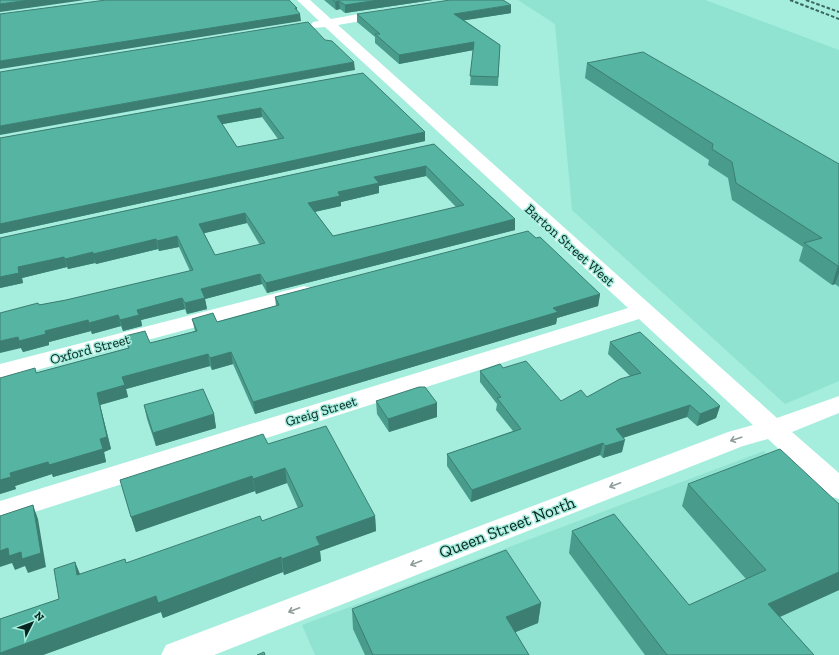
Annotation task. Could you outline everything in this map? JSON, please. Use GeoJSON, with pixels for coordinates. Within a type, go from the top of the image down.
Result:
{"type":"FeatureCollection","features":[{"type":"Feature","properties":{"kind":"street","name":"Barton Street West"},"geometry":{"type":"LineString","coordinates":[[303,0],[328,23],[376,74],[449,143],[551,228],[839,488]]}},
{"type":"Feature","properties":{"kind":"street"},"geometry":{"type":"LineString","coordinates":[[301,27],[402,10]]}},
{"type":"Feature","properties":{"kind":"street"},"geometry":{"type":"LineString","coordinates":[[528,234],[551,228]]}},
{"type":"Feature","properties":{"kind":"street","name":"Oxford Street"},"geometry":{"type":"LineString","coordinates":[[0,372],[321,288]]}},
{"type":"Feature","properties":{"kind":"street","name":"Greig Street"},"geometry":{"type":"LineString","coordinates":[[0,512],[642,311]]}},
{"type":"Feature","properties":{"kind":"street","name":"Queen Street North"},"geometry":{"type":"LineString","coordinates":[[177,655],[737,438],[774,429],[839,404]]}},
{"type":"Feature","properties":{"kind":"shaded area"},"geometry":{"type":"Polygon","coordinates":[[[518,0],[705,0],[839,50],[839,381],[785,404],[572,210],[555,24],[518,0]]]}},
{"type":"Feature","properties":{"kind":"shaded area"},"geometry":{"type":"Polygon","coordinates":[[[764,451],[839,524],[839,655],[315,655],[302,625],[764,451]]]}},
{"type":"Feature","properties":{"kind":"building"},"geometry":{"type":"Polygon","coordinates":[[[0,0],[29,0],[0,4],[0,0]]]}},
{"type":"Feature","properties":{"kind":"building"},"geometry":{"type":"Polygon","coordinates":[[[106,0],[289,0],[297,8],[295,8],[300,14],[0,61],[0,14],[106,0]]]}},
{"type":"Feature","properties":{"kind":"building"},"geometry":{"type":"Polygon","coordinates":[[[333,0],[379,0],[345,5],[339,1],[335,2],[333,0]]]}},
{"type":"Feature","properties":{"kind":"building"},"geometry":{"type":"Polygon","coordinates":[[[450,0],[503,0],[511,5],[454,14],[500,45],[498,77],[470,76],[474,42],[399,55],[375,34],[380,34],[357,14],[450,0]]]}},
{"type":"Feature","properties":{"kind":"building"},"geometry":{"type":"Polygon","coordinates":[[[308,22],[325,40],[332,41],[354,62],[0,126],[0,72],[308,22]]]}},
{"type":"Feature","properties":{"kind":"building"},"geometry":{"type":"Polygon","coordinates":[[[643,52],[839,164],[839,266],[804,243],[822,238],[736,183],[732,162],[712,149],[713,144],[587,63],[643,52]]]}},
{"type":"Feature","properties":{"kind":"building"},"geometry":{"type":"Polygon","coordinates":[[[363,73],[425,132],[0,224],[0,138],[363,73]],[[261,108],[217,116],[237,147],[284,138],[261,108]]]}},
{"type":"Feature","properties":{"kind":"building"},"geometry":{"type":"Polygon","coordinates":[[[434,144],[515,219],[266,283],[260,274],[201,289],[205,298],[185,303],[182,298],[137,310],[139,315],[120,320],[118,315],[89,323],[88,320],[45,331],[46,334],[19,341],[18,337],[0,341],[0,313],[38,303],[39,305],[66,300],[193,270],[177,236],[157,241],[156,239],[93,254],[93,252],[65,259],[64,257],[18,267],[19,273],[0,277],[0,238],[434,144]],[[426,166],[374,177],[379,183],[338,192],[340,196],[308,203],[333,236],[464,205],[426,166]],[[245,213],[199,224],[215,255],[265,243],[245,213]]]}},
{"type":"Feature","properties":{"kind":"building"},"geometry":{"type":"Polygon","coordinates":[[[528,231],[536,238],[540,237],[600,294],[553,308],[558,312],[253,402],[231,352],[210,358],[208,354],[122,377],[125,385],[97,393],[107,437],[100,439],[103,449],[49,465],[48,462],[10,473],[11,477],[0,480],[0,378],[35,368],[36,373],[129,348],[125,336],[145,331],[150,343],[197,331],[192,319],[213,313],[217,322],[279,305],[275,297],[528,231]]]}},
{"type":"Feature","properties":{"kind":"building"},"geometry":{"type":"Polygon","coordinates":[[[640,332],[720,406],[700,414],[690,405],[616,429],[625,440],[605,446],[603,443],[472,490],[447,454],[521,429],[497,398],[501,397],[480,371],[500,364],[503,368],[526,361],[561,401],[581,390],[587,397],[620,379],[641,373],[610,342],[640,332]]]}},
{"type":"Feature","properties":{"kind":"building"},"geometry":{"type":"Polygon","coordinates":[[[419,387],[425,387],[437,403],[388,419],[376,401],[419,387]]]}},
{"type":"Feature","properties":{"kind":"building"},"geometry":{"type":"Polygon","coordinates":[[[203,389],[214,414],[153,433],[144,405],[203,389]]]}},
{"type":"Feature","properties":{"kind":"building"},"geometry":{"type":"Polygon","coordinates":[[[326,426],[375,516],[316,537],[320,545],[282,559],[281,557],[158,603],[156,596],[0,653],[0,619],[59,599],[54,569],[75,562],[77,575],[125,559],[126,563],[260,516],[262,521],[303,506],[285,468],[253,479],[252,476],[131,517],[120,480],[263,434],[268,444],[326,426]]]}},
{"type":"Feature","properties":{"kind":"building"},"geometry":{"type":"Polygon","coordinates":[[[780,449],[839,504],[839,572],[768,604],[814,655],[667,655],[572,531],[614,514],[689,605],[766,570],[688,484],[780,449]]]}},
{"type":"Feature","properties":{"kind":"building"},"geometry":{"type":"Polygon","coordinates":[[[33,505],[41,553],[22,559],[21,552],[9,556],[8,548],[0,551],[0,516],[33,505]]]}},
{"type":"Feature","properties":{"kind":"building"},"geometry":{"type":"Polygon","coordinates":[[[506,550],[541,603],[506,617],[529,655],[373,655],[352,609],[506,550]]]}},
{"type":"Feature","properties":{"kind":"building"},"geometry":{"type":"Polygon","coordinates":[[[264,652],[265,655],[257,655],[264,652]]]}},
{"type":"Feature","properties":{"kind":"railway"},"geometry":{"type":"LineString","coordinates":[[790,0],[839,19]]}},
{"type":"Feature","properties":{"kind":"railway"},"geometry":{"type":"LineString","coordinates":[[806,0],[839,12]]}}]}
